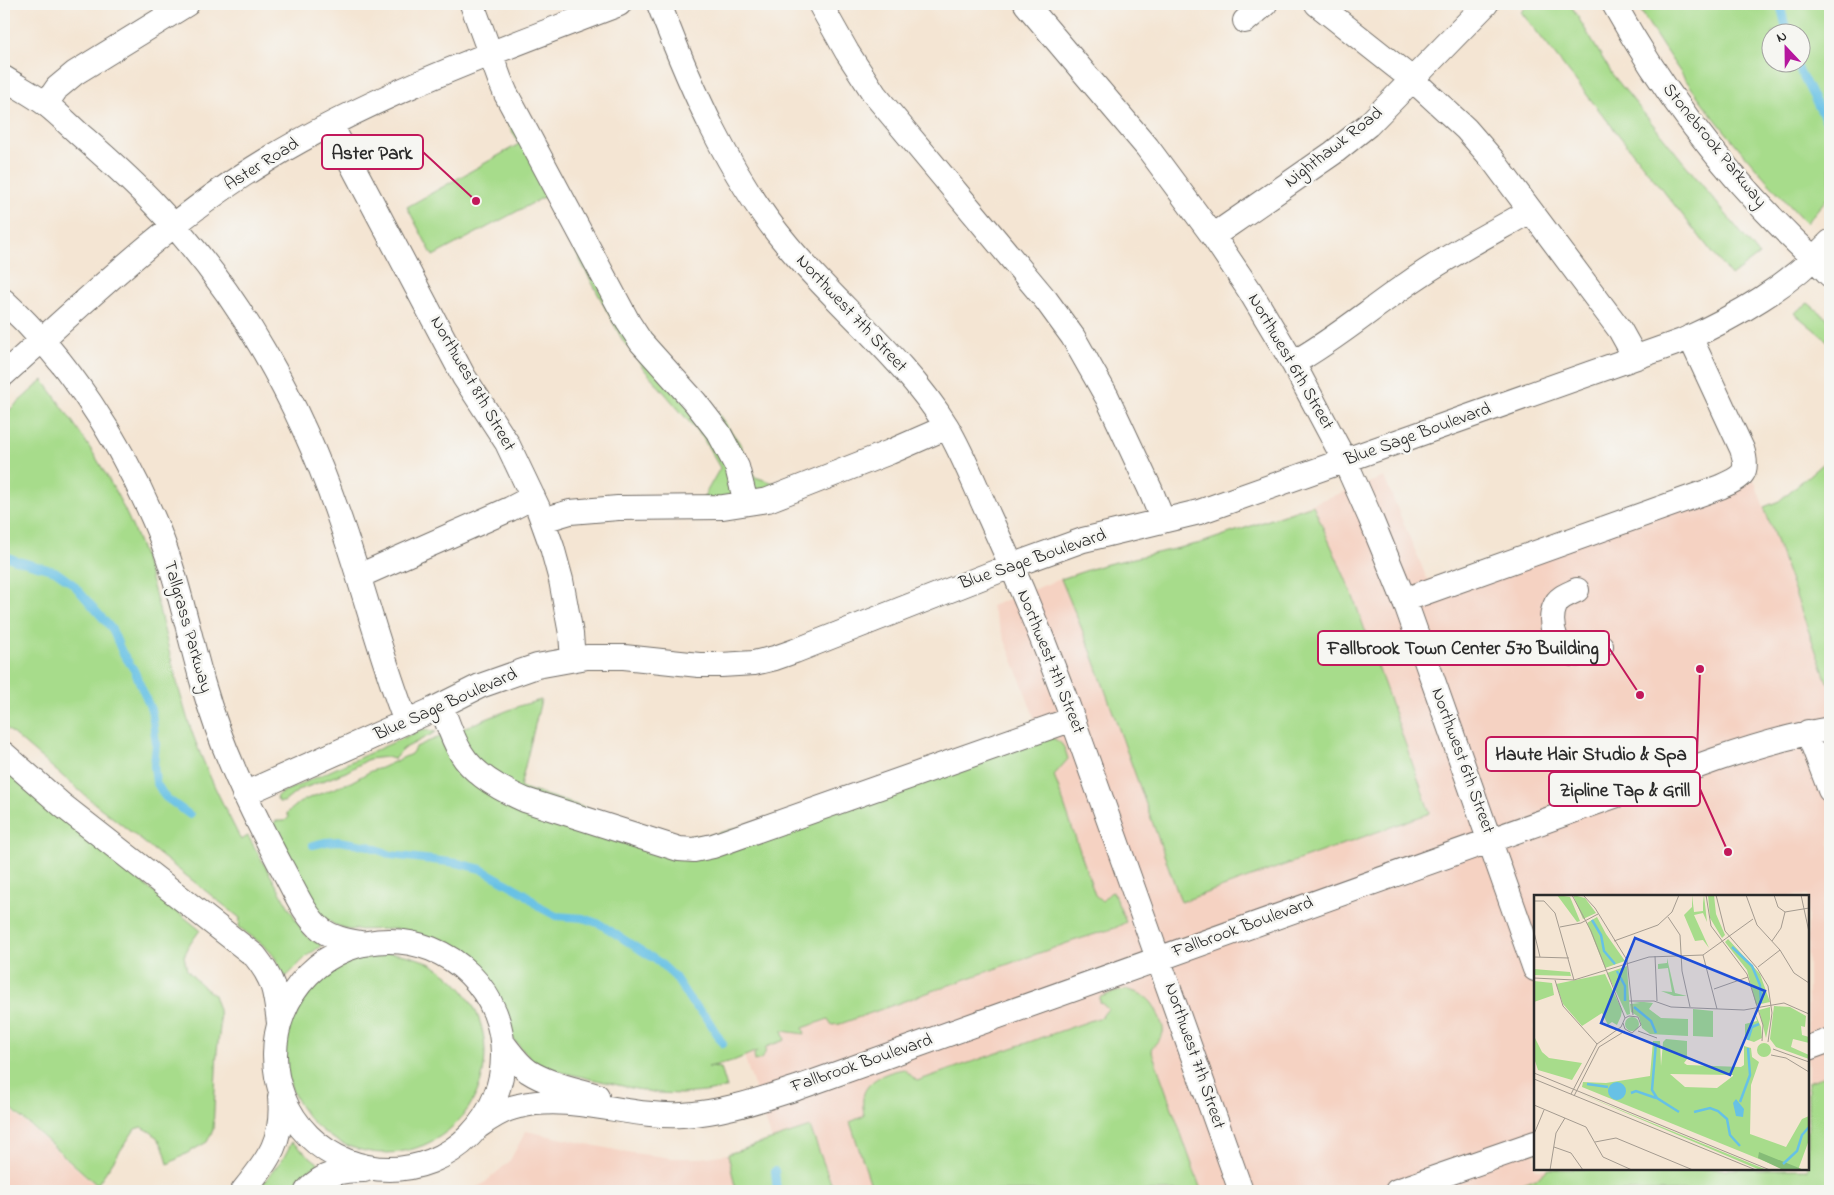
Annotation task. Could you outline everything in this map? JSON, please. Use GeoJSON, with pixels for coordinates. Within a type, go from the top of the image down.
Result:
{"type":"FeatureCollection","features":[{"type":"Feature","properties":{"kind":"street"},"geometry":{"type":"LineString","coordinates":[[46,104],[57,88],[75,74],[187,4]]}},
{"type":"Feature","properties":{"kind":"street"},"geometry":{"type":"LineString","coordinates":[[472,4],[506,94],[628,322],[641,342],[695,402],[719,433],[736,466],[746,503]]}},
{"type":"Feature","properties":{"kind":"street","name":"Aster Road"},"geometry":{"type":"LineString","coordinates":[[4,374],[174,226],[204,202],[267,160],[365,106],[619,4]]}},
{"type":"Feature","properties":{"kind":"street","name":"Northwest 7th Street"},"geometry":{"type":"LineString","coordinates":[[660,4],[694,87],[732,164],[752,197],[788,247],[903,370],[947,427],[1052,661],[1241,1191]]}},
{"type":"Feature","properties":{"kind":"street"},"geometry":{"type":"LineString","coordinates":[[820,4],[875,96],[1046,300],[1073,337],[1107,397],[1163,521]]}},
{"type":"Feature","properties":{"kind":"street","name":"Northwest 6th Street"},"geometry":{"type":"LineString","coordinates":[[1026,4],[1147,147],[1213,236],[1250,291],[1293,363],[1345,461],[1404,600],[1534,967]]}},
{"type":"Feature","properties":{"kind":"street"},"geometry":{"type":"LineString","coordinates":[[1245,21],[1265,4]]}},
{"type":"Feature","properties":{"kind":"street"},"geometry":{"type":"LineString","coordinates":[[1317,4],[1413,80],[1466,129],[1492,160],[1620,330],[1636,357]]}},
{"type":"Feature","properties":{"kind":"street","name":"Nighthawk Road"},"geometry":{"type":"LineString","coordinates":[[1213,236],[1333,153],[1368,125],[1486,4]]}},
{"type":"Feature","properties":{"kind":"street","name":"Stonebrook Parkway"},"geometry":{"type":"LineString","coordinates":[[1614,4],[1656,73],[1697,130],[1763,208],[1822,267]]}},
{"type":"Feature","properties":{"kind":"street"},"geometry":{"type":"LineString","coordinates":[[4,78],[46,104],[113,163],[156,206],[174,226],[234,304],[262,347],[287,393],[323,474],[359,576],[396,697],[406,722]]}},
{"type":"Feature","properties":{"kind":"street","name":"Northwest 8th Street"},"geometry":{"type":"LineString","coordinates":[[331,124],[464,377],[507,443],[533,497],[543,520],[561,580],[571,634],[573,659]]}},
{"type":"Feature","properties":{"kind":"street"},"geometry":{"type":"LineString","coordinates":[[1293,363],[1313,352],[1407,284],[1530,211]]}},
{"type":"Feature","properties":{"kind":"street","name":"Blue Sage Boulevard"},"geometry":{"type":"LineString","coordinates":[[244,794],[441,706],[480,686],[537,666],[573,659],[624,657],[721,665],[756,662],[795,651],[1011,566],[1083,540],[1199,512],[1690,337],[1756,304],[1794,276],[1822,267],[1830,242]]}},
{"type":"Feature","properties":{"kind":"street","name":"Tallgrass Parkway"},"geometry":{"type":"LineString","coordinates":[[4,301],[65,369],[97,413],[136,481],[170,562],[203,685],[223,743],[244,794],[312,920],[330,935],[365,944]]}},
{"type":"Feature","properties":{"kind":"street"},"geometry":{"type":"LineString","coordinates":[[1404,600],[1736,480],[1743,473],[1746,462],[1742,449],[1690,337]]}},
{"type":"Feature","properties":{"kind":"street"},"geometry":{"type":"LineString","coordinates":[[543,520],[570,512],[618,508],[723,507],[768,500],[890,452],[947,427]]}},
{"type":"Feature","properties":{"kind":"street"},"geometry":{"type":"LineString","coordinates":[[359,576],[533,497]]}},
{"type":"Feature","properties":{"kind":"street"},"geometry":{"type":"LineString","coordinates":[[1577,590],[1561,598],[1555,606],[1552,621],[1554,634],[1559,645],[1566,652],[1578,654],[1601,646]]}},
{"type":"Feature","properties":{"kind":"street"},"geometry":{"type":"LineString","coordinates":[[441,706],[456,742],[468,764],[503,790],[525,800],[678,849],[694,850],[720,844],[1073,719]]}},
{"type":"Feature","properties":{"kind":"street"},"geometry":{"type":"LineString","coordinates":[[1819,730],[1830,790]]}},
{"type":"Feature","properties":{"kind":"street","name":"Fallbrook Boulevard"},"geometry":{"type":"LineString","coordinates":[[478,1126],[504,1111],[518,1106],[537,1103],[560,1103],[654,1114],[681,1115],[720,1111],[759,1100],[1715,760],[1767,743],[1819,730]]}},
{"type":"Feature","properties":{"kind":"street"},"geometry":{"type":"LineString","coordinates":[[4,754],[62,805],[255,956],[268,971],[275,992],[279,1023]]}},
{"type":"Feature","properties":{"kind":"street"},"geometry":{"type":"LineString","coordinates":[[243,1191],[260,1171],[279,1133],[282,1116],[275,1059],[275,1045],[279,1023],[290,998],[311,972],[327,959],[345,950],[365,944],[386,942],[407,943],[427,948],[464,969],[478,984],[490,1002],[498,1021],[502,1042],[502,1064],[498,1086],[491,1107],[478,1126],[464,1141],[446,1154],[427,1162],[407,1168],[344,1170],[326,1177],[307,1191]]}},
{"type":"Feature","properties":{"kind":"street"},"geometry":{"type":"LineString","coordinates":[[1809,1048],[1830,1040]]}},
{"type":"Feature","properties":{"kind":"street","name":"Fallbrook Boulevard"},"geometry":{"type":"LineString","coordinates":[[502,1042],[517,1061],[529,1071],[544,1079],[654,1114]]}},
{"type":"Feature","properties":{"kind":"street"},"geometry":{"type":"LineString","coordinates":[[279,1088],[286,1107],[297,1124],[316,1144],[327,1152],[346,1161],[365,1167],[386,1170]]}},
{"type":"Feature","properties":{"kind":"street"},"geometry":{"type":"LineString","coordinates":[[1397,1191],[1534,1143]]}},
{"type":"Feature","properties":{"kind":"shaded area"},"geometry":{"type":"Polygon","coordinates":[[[1384,477],[1428,581],[1728,495],[1754,480],[1827,682],[1830,682],[1830,1191],[834,1191],[810,1127],[772,1140],[744,1056],[784,1040],[721,854],[1042,739],[991,606],[1076,573],[1201,543],[1384,477]]]}},
{"type":"Feature","properties":{"kind":"shaded area"},"geometry":{"type":"Polygon","coordinates":[[[4,1104],[102,1191],[4,1191],[4,1104]]]}},
{"type":"Feature","properties":{"kind":"shaded area"},"geometry":{"type":"Polygon","coordinates":[[[526,1131],[625,1152],[672,1158],[701,1158],[728,1154],[736,1191],[470,1191],[483,1184],[509,1162],[526,1131]]]}},
{"type":"Feature","properties":{"kind":"green space"},"geometry":{"type":"Polygon","coordinates":[[[1529,4],[1570,4],[1612,74],[1759,255],[1731,276],[1521,12],[1529,4]]]}},
{"type":"Feature","properties":{"kind":"green space"},"geometry":{"type":"Polygon","coordinates":[[[1637,4],[1830,4],[1830,195],[1806,223],[1737,145],[1674,63],[1637,4]]]}},
{"type":"Feature","properties":{"kind":"green space"},"geometry":{"type":"Polygon","coordinates":[[[506,80],[632,314],[719,415],[739,442],[755,477],[777,484],[780,503],[703,498],[720,468],[703,438],[644,369],[623,341],[546,196],[433,256],[407,207],[519,144],[489,87],[506,80]]]}},
{"type":"Feature","properties":{"kind":"green space"},"geometry":{"type":"Polygon","coordinates":[[[1808,303],[1830,321],[1830,343],[1794,313],[1808,303]]]}},
{"type":"Feature","properties":{"kind":"green space"},"geometry":{"type":"Polygon","coordinates":[[[43,380],[87,443],[113,487],[135,533],[155,593],[187,718],[200,754],[224,806],[241,840],[248,836],[303,932],[308,938],[321,946],[307,956],[287,976],[284,976],[273,955],[239,927],[240,918],[94,803],[4,726],[4,415],[43,380]]]}},
{"type":"Feature","properties":{"kind":"green space"},"geometry":{"type":"Polygon","coordinates":[[[1830,457],[1830,682],[1827,682],[1764,507],[1779,501],[1830,457]]]}},
{"type":"Feature","properties":{"kind":"green space"},"geometry":{"type":"Polygon","coordinates":[[[1313,505],[1351,591],[1430,813],[1181,902],[1091,651],[1061,579],[1103,565],[1201,543],[1313,505]]]}},
{"type":"Feature","properties":{"kind":"green space"},"geometry":{"type":"Polygon","coordinates":[[[541,700],[520,787],[678,837],[712,835],[1049,736],[1062,745],[1068,759],[1054,775],[1095,895],[1102,901],[1113,892],[1126,922],[1115,928],[1073,941],[840,1024],[832,1025],[828,1019],[803,1028],[805,1034],[782,1031],[785,1040],[766,1047],[760,1059],[755,1061],[754,1054],[757,1051],[733,1061],[708,1067],[721,1068],[727,1088],[681,1094],[659,1093],[538,1067],[510,1036],[500,1003],[490,984],[473,964],[438,940],[420,934],[398,929],[349,930],[333,924],[316,911],[270,827],[276,821],[285,821],[289,817],[287,813],[299,803],[351,782],[371,771],[411,754],[416,747],[522,705],[541,700]]]}},
{"type":"Feature","properties":{"kind":"green space"},"geometry":{"type":"Polygon","coordinates":[[[423,729],[436,732],[403,749],[394,759],[386,757],[369,759],[346,772],[299,790],[284,802],[279,802],[276,797],[279,794],[423,729]]]}},
{"type":"Feature","properties":{"kind":"green space"},"geometry":{"type":"Polygon","coordinates":[[[4,768],[28,790],[200,930],[184,956],[187,970],[214,995],[219,1010],[220,1027],[213,1130],[207,1142],[168,1164],[160,1141],[152,1133],[141,1127],[135,1129],[97,1185],[4,1102],[4,768]]]}},
{"type":"Feature","properties":{"kind":"green space"},"geometry":{"type":"Polygon","coordinates":[[[385,953],[414,957],[441,970],[456,982],[468,997],[481,1024],[485,1053],[481,1082],[468,1109],[456,1124],[441,1136],[414,1149],[385,1153],[356,1149],[329,1136],[314,1124],[302,1109],[289,1082],[285,1053],[289,1024],[302,997],[314,982],[329,970],[356,957],[385,953]]]}},
{"type":"Feature","properties":{"kind":"green space"},"geometry":{"type":"Polygon","coordinates":[[[1128,990],[1139,994],[1151,1002],[1161,1023],[1163,1033],[1151,1049],[1201,1190],[1203,1191],[873,1191],[850,1122],[864,1116],[863,1095],[873,1081],[888,1073],[904,1069],[917,1081],[1101,1017],[1108,1009],[1100,1002],[1100,997],[1128,990]]]}},
{"type":"Feature","properties":{"kind":"green space"},"geometry":{"type":"Polygon","coordinates":[[[1830,1074],[1830,1191],[1499,1191],[1539,1177],[1547,1170],[1809,1170],[1809,1082],[1830,1074]]]}},
{"type":"Feature","properties":{"kind":"green space"},"geometry":{"type":"Polygon","coordinates":[[[810,1127],[834,1191],[736,1191],[728,1154],[810,1127]]]}},
{"type":"Feature","properties":{"kind":"green space"},"geometry":{"type":"Polygon","coordinates":[[[292,1142],[319,1164],[306,1172],[290,1191],[257,1191],[284,1157],[292,1142]]]}},
{"type":"Feature","properties":{"kind":"waterway"},"geometry":{"type":"LineString","coordinates":[[1780,4],[1784,22]]}},
{"type":"Feature","properties":{"kind":"waterway"},"geometry":{"type":"LineString","coordinates":[[1800,72],[1830,129]]}},
{"type":"Feature","properties":{"kind":"waterway"},"geometry":{"type":"LineString","coordinates":[[4,555],[55,571],[73,584],[112,629],[122,652],[134,670],[152,712],[156,743],[154,766],[156,782],[165,797],[190,815]]}},
{"type":"Feature","properties":{"kind":"waterway"},"geometry":{"type":"LineString","coordinates":[[313,845],[339,841],[369,846],[391,855],[457,863],[481,869],[524,893],[541,908],[556,916],[583,918],[600,924],[659,962],[675,977],[692,1003],[707,1018],[723,1044]]}},
{"type":"Feature","properties":{"kind":"waterway"},"geometry":{"type":"LineString","coordinates":[[775,1171],[777,1191]]}},
{"type":"Feature","properties":{"kind":"place","name":"Aster Park"},"geometry":{"type":"Point","coordinates":[476,201]}},
{"type":"Feature","properties":{"kind":"place","name":"Haute Hair Studio & Spa"},"geometry":{"type":"Point","coordinates":[1700,669]}},
{"type":"Feature","properties":{"kind":"place","name":"Fallbrook Town Center 570 Building"},"geometry":{"type":"Point","coordinates":[1640,695]}},
{"type":"Feature","properties":{"kind":"place","name":"Zipline Tap & Grill"},"geometry":{"type":"Point","coordinates":[1728,852]}}]}
